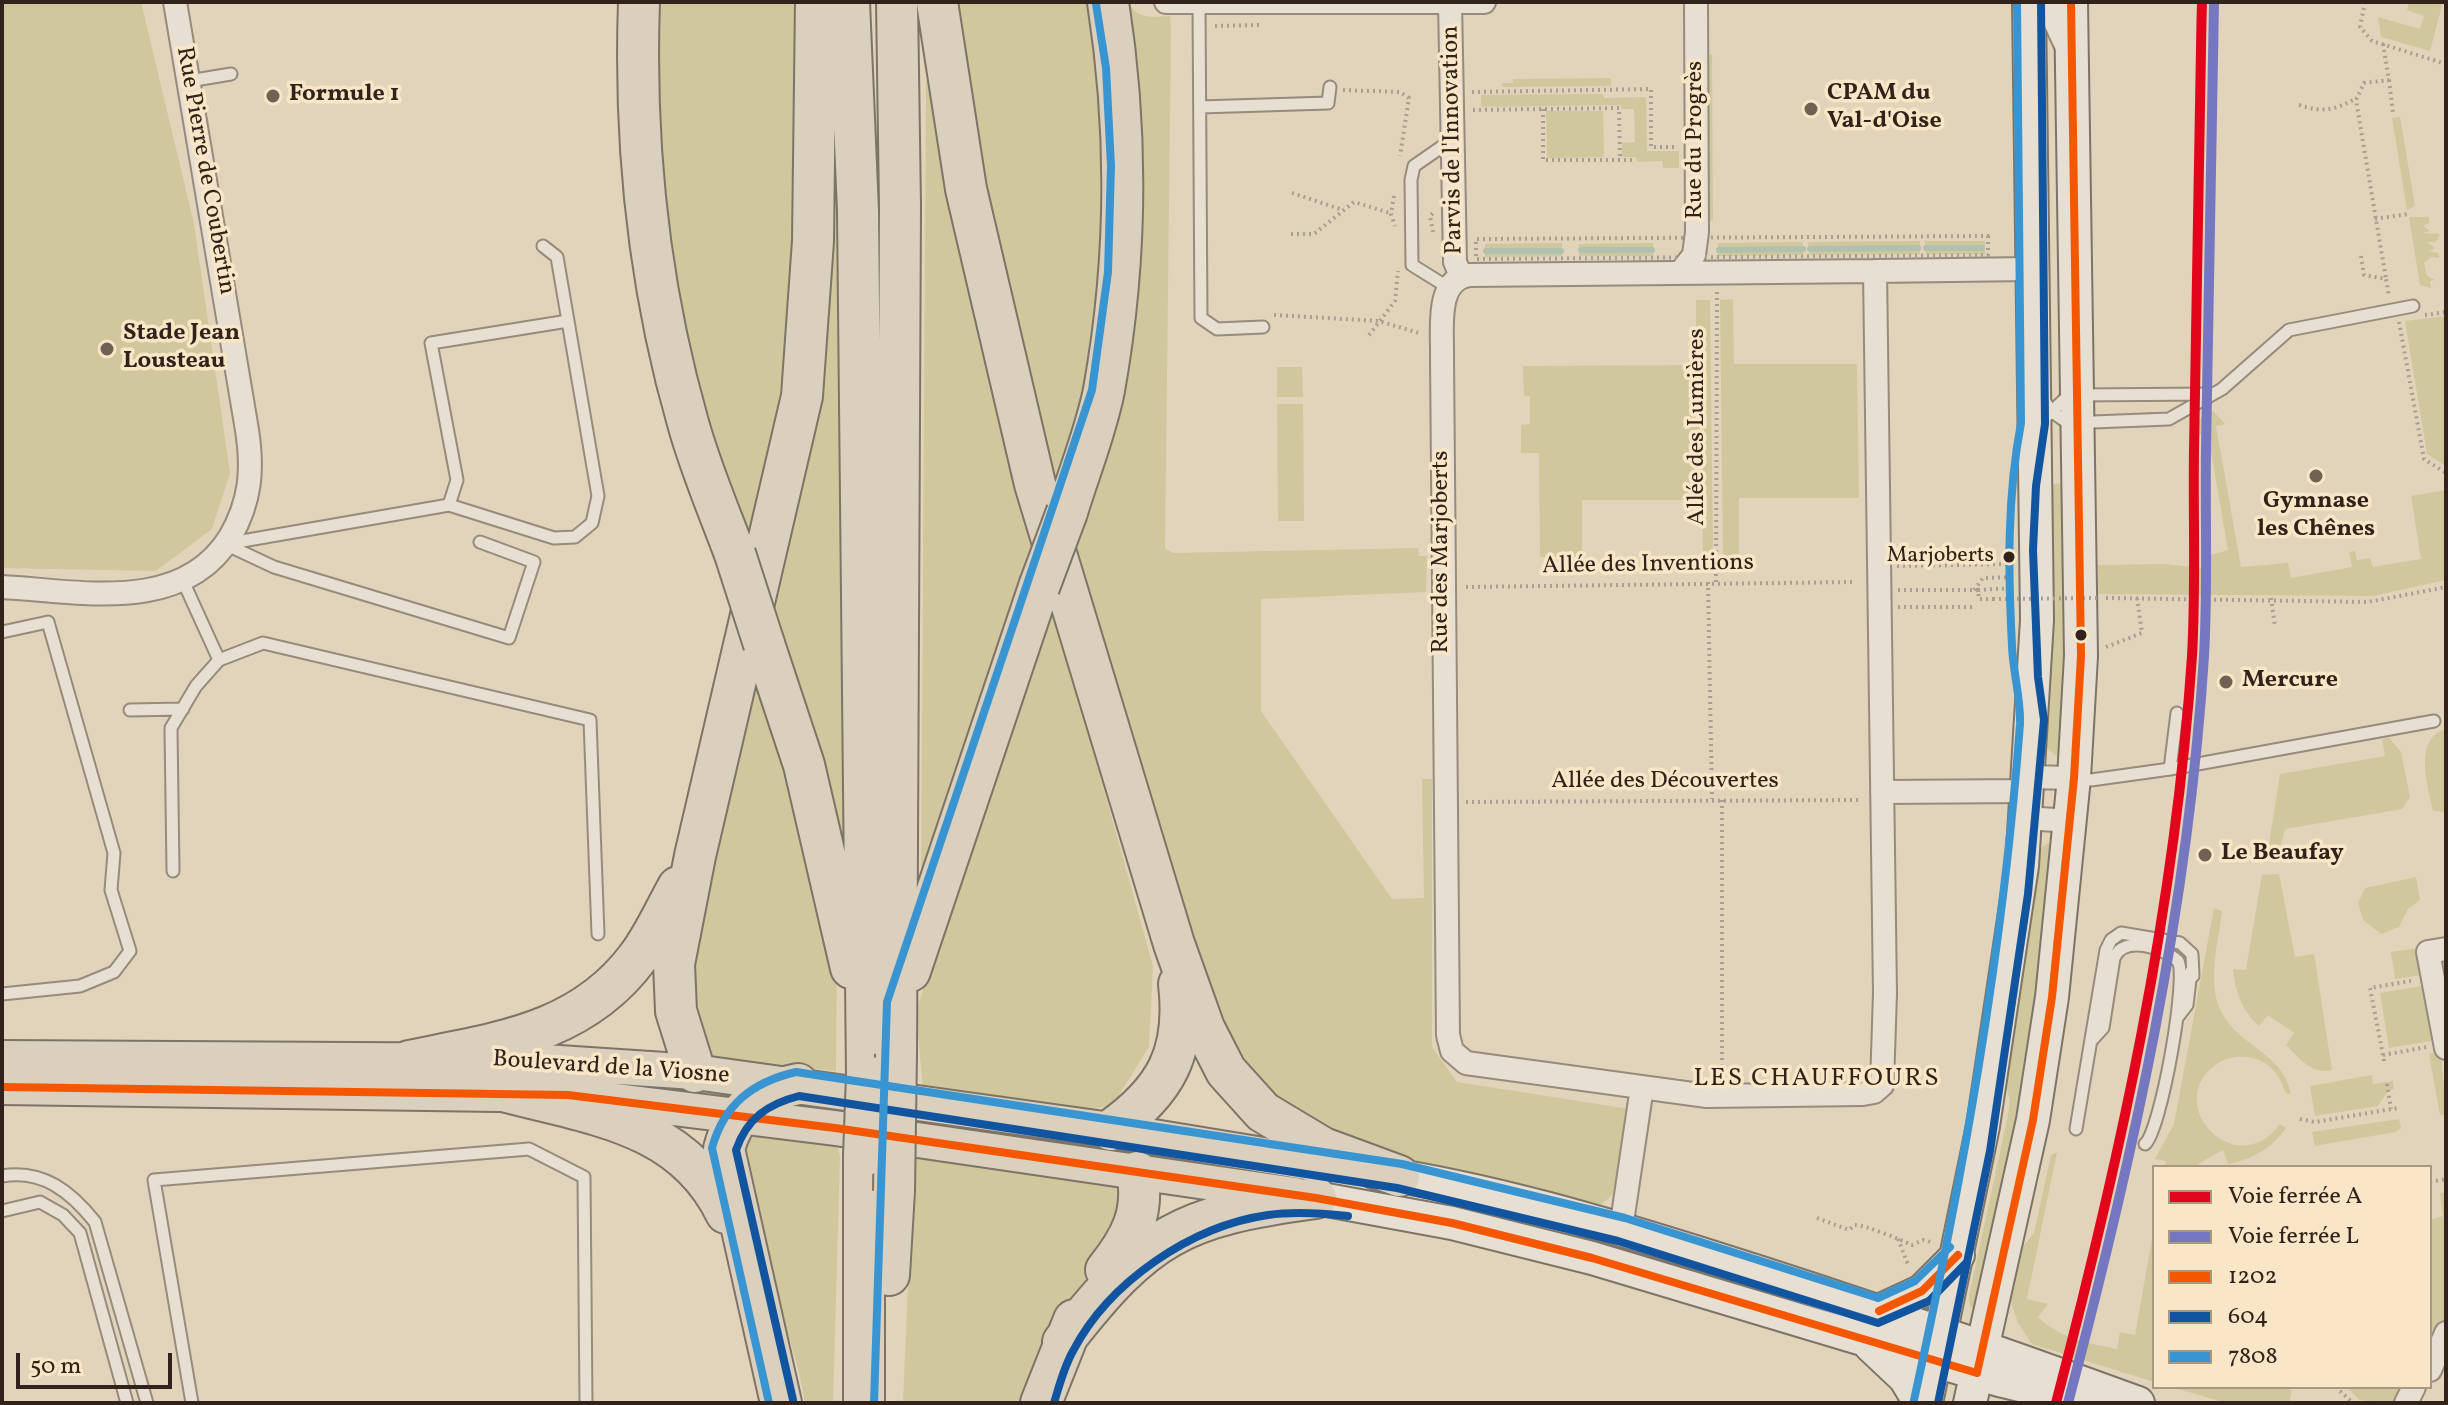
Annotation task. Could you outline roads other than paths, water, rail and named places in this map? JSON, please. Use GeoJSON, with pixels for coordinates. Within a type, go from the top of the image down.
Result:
{"type":"FeatureCollection","features":[{"type":"Feature","properties":{"kind":"highway"},"geometry":{"type":"LineString","coordinates":[[639,2],[639,155],[666,326],[688,424],[735,554],[804,765],[877,1057]]}},
{"type":"Feature","properties":{"kind":"highway"},"geometry":{"type":"LineString","coordinates":[[695,1072],[676,1011],[674,964],[695,856],[802,396],[813,241],[816,2]]}},
{"type":"Feature","properties":{"kind":"highway"},"geometry":{"type":"LineString","coordinates":[[849,2],[858,211],[877,1057],[894,1191],[886,1403]]}},
{"type":"Feature","properties":{"kind":"highway"},"geometry":{"type":"LineString","coordinates":[[897,2],[899,1005]]}},
{"type":"Feature","properties":{"kind":"highway"},"geometry":{"type":"LineString","coordinates":[[937,2],[966,189],[1035,484],[1174,944],[1217,1056],[1249,1099],[1278,1124],[1323,1148],[1399,1176]]}},
{"type":"Feature","properties":{"kind":"highway"},"geometry":{"type":"LineString","coordinates":[[864,1403],[864,1156],[877,1057],[899,1005],[1067,512],[1104,393],[1120,273],[1123,166],[1118,67],[1108,2]]}},
{"type":"Feature","properties":{"kind":"highway"},"geometry":{"type":"LineString","coordinates":[[409,1061],[528,1036],[586,1009],[638,957],[695,856]]}},
{"type":"Feature","properties":{"kind":"highway"},"geometry":{"type":"LineString","coordinates":[[1111,1130],[1147,1101],[1173,1064],[1179,1033],[1180,991],[1174,944]]}},
{"type":"Feature","properties":{"kind":"highway"},"geometry":{"type":"LineString","coordinates":[[781,1403],[724,1161],[727,1137],[739,1115],[763,1094],[798,1084]]}},
{"type":"Feature","properties":{"kind":"highway"},"geometry":{"type":"LineString","coordinates":[[507,1092],[618,1123],[673,1146],[713,1190],[748,1260]]}},
{"type":"Feature","properties":{"kind":"highway"},"geometry":{"type":"LineString","coordinates":[[1041,1403],[1063,1342],[1092,1287],[1134,1229],[1141,1193],[1137,1172]]}},
{"type":"Feature","properties":{"kind":"highway"},"geometry":{"type":"LineString","coordinates":[[1063,1342],[1132,1261],[1169,1236],[1320,1182]]}},
{"type":"Feature","properties":{"kind":"main road"},"geometry":{"type":"LineString","coordinates":[[1977,1374],[2033,1120],[2052,997],[2071,821],[2081,656],[2054,417],[2032,374],[2029,2]]}},
{"type":"Feature","properties":{"kind":"main road"},"geometry":{"type":"LineString","coordinates":[[1926,1403],[1958,1255],[2007,976],[2027,795],[2037,620],[2054,417],[2073,66],[2071,2]]}},
{"type":"Feature","properties":{"kind":"main road","name":"Boulevard de la Viosne"},"geometry":{"type":"LineString","coordinates":[[2,1055],[54,1059],[573,1063],[798,1084],[1111,1130],[1320,1182],[1857,1336],[1938,1346]]}},
{"type":"Feature","properties":{"kind":"main road"},"geometry":{"type":"LineString","coordinates":[[695,1072],[719,1105],[739,1115]]}},
{"type":"Feature","properties":{"kind":"main road","name":"Boulevard de la Viosne"},"geometry":{"type":"LineString","coordinates":[[2,1087],[568,1095],[739,1115],[1137,1172],[1320,1182],[1399,1176],[1621,1229],[1879,1311],[1938,1346],[1977,1374],[2096,1403]]}},
{"type":"Feature","properties":{"kind":"main road"},"geometry":{"type":"LineString","coordinates":[[2,1109],[163,1089]]}},
{"type":"Feature","properties":{"kind":"main road"},"geometry":{"type":"LineString","coordinates":[[1025,1156],[1111,1130],[1137,1172]]}},
{"type":"Feature","properties":{"kind":"main road"},"geometry":{"type":"LineString","coordinates":[[1879,1311],[1922,1291],[1958,1255]]}},
{"type":"Feature","properties":{"kind":"main road"},"geometry":{"type":"LineString","coordinates":[[1995,1289],[2002,1329],[2011,1345],[2021,1385]]}},
{"type":"Feature","properties":{"kind":"main road"},"geometry":{"type":"LineString","coordinates":[[1857,1336],[1897,1368],[1920,1403]]}},
{"type":"Feature","properties":{"kind":"main road","name":"Boulevard de la Viosne"},"geometry":{"type":"LineString","coordinates":[[2021,1385],[2138,1403]]}},
{"type":"Feature","properties":{"kind":"street","name":"Rue Pierre de Coubertin"},"geometry":{"type":"LineString","coordinates":[[175,2],[247,430],[251,483],[241,515],[225,544]]}},
{"type":"Feature","properties":{"kind":"street","name":"Parvis de l'Innovation"},"geometry":{"type":"LineString","coordinates":[[1450,2],[1455,282]]}},
{"type":"Feature","properties":{"kind":"street"},"geometry":{"type":"LineString","coordinates":[[1182,3],[1484,2]]}},
{"type":"Feature","properties":{"kind":"street","name":"Rue du Progrès"},"geometry":{"type":"LineString","coordinates":[[1690,256],[1696,2]]}},
{"type":"Feature","properties":{"kind":"street"},"geometry":{"type":"LineString","coordinates":[[2040,2],[2050,11],[2073,66]]}},
{"type":"Feature","properties":{"kind":"street"},"geometry":{"type":"LineString","coordinates":[[1455,282],[1690,256],[1717,273],[2030,269]]}},
{"type":"Feature","properties":{"kind":"street","name":"Rue des Marjoberts"},"geometry":{"type":"LineString","coordinates":[[1455,282],[1444,309],[1442,358],[1448,1035],[1452,1051],[1479,1067],[1721,1096],[1863,1094],[1874,1092],[1882,1085],[1883,796],[1875,271]]}},
{"type":"Feature","properties":{"kind":"street"},"geometry":{"type":"LineString","coordinates":[[2,587],[139,593],[183,581],[208,563],[225,544]]}},
{"type":"Feature","properties":{"kind":"street"},"geometry":{"type":"LineString","coordinates":[[1883,796],[2027,795],[2074,778]]}},
{"type":"Feature","properties":{"kind":"street"},"geometry":{"type":"LineString","coordinates":[[2027,795],[2071,821]]}},
{"type":"Feature","properties":{"kind":"street"},"geometry":{"type":"LineString","coordinates":[[2446,949],[2428,952],[2446,1046]]}},
{"type":"Feature","properties":{"kind":"street"},"geometry":{"type":"LineString","coordinates":[[1621,1229],[1642,1087]]}},
{"type":"Feature","properties":{"kind":"street"},"geometry":{"type":"LineString","coordinates":[[2432,1365],[2446,1333]]}},
{"type":"Feature","properties":{"kind":"lane"},"geometry":{"type":"LineString","coordinates":[[1182,3],[1200,107],[1201,318],[1209,327],[1217,329],[1263,327]]}},
{"type":"Feature","properties":{"kind":"lane"},"geometry":{"type":"LineString","coordinates":[[189,81],[231,74]]}},
{"type":"Feature","properties":{"kind":"lane"},"geometry":{"type":"LineString","coordinates":[[1200,107],[1328,103],[1336,89]]}},
{"type":"Feature","properties":{"kind":"lane"},"geometry":{"type":"LineString","coordinates":[[1454,138],[1412,170],[1411,220],[1412,265],[1455,282]]}},
{"type":"Feature","properties":{"kind":"lane"},"geometry":{"type":"LineString","coordinates":[[225,544],[449,505],[554,538],[575,537],[592,523],[598,496],[557,257],[543,246]]}},
{"type":"Feature","properties":{"kind":"lane"},"geometry":{"type":"LineString","coordinates":[[2054,417],[2169,419],[2183,414],[2222,389],[2289,330],[2413,306]]}},
{"type":"Feature","properties":{"kind":"lane"},"geometry":{"type":"LineString","coordinates":[[449,505],[457,480],[431,343],[568,321]]}},
{"type":"Feature","properties":{"kind":"lane"},"geometry":{"type":"LineString","coordinates":[[2054,417],[2212,394]]}},
{"type":"Feature","properties":{"kind":"lane"},"geometry":{"type":"LineString","coordinates":[[225,544],[274,567],[509,638],[534,562],[480,542]]}},
{"type":"Feature","properties":{"kind":"lane"},"geometry":{"type":"LineString","coordinates":[[183,581],[219,660]]}},
{"type":"Feature","properties":{"kind":"lane"},"geometry":{"type":"LineString","coordinates":[[2,632],[48,622],[114,853],[111,890],[130,951],[114,972],[80,986],[2,994]]}},
{"type":"Feature","properties":{"kind":"lane"},"geometry":{"type":"LineString","coordinates":[[173,871],[171,728],[196,686],[219,660],[263,643],[590,720],[598,934]]}},
{"type":"Feature","properties":{"kind":"lane"},"geometry":{"type":"LineString","coordinates":[[130,710],[183,709]]}},
{"type":"Feature","properties":{"kind":"lane"},"geometry":{"type":"LineString","coordinates":[[2170,769],[2177,713]]}},
{"type":"Feature","properties":{"kind":"lane"},"geometry":{"type":"LineString","coordinates":[[2074,778],[2091,780],[2170,769],[2434,721]]}},
{"type":"Feature","properties":{"kind":"lane"},"geometry":{"type":"LineString","coordinates":[[2076,1129],[2106,950],[2117,935],[2180,943],[2192,954],[2193,976],[2187,1005],[2177,1018]]}},
{"type":"Feature","properties":{"kind":"lane"},"geometry":{"type":"LineString","coordinates":[[2091,1041],[2103,1028],[2118,951],[2124,946],[2135,946],[2173,957],[2193,976]]}},
{"type":"Feature","properties":{"kind":"lane"},"geometry":{"type":"LineString","coordinates":[[2145,1144],[2157,1124],[2177,1018],[2182,967],[2173,957]]}},
{"type":"Feature","properties":{"kind":"lane"},"geometry":{"type":"LineString","coordinates":[[192,1403],[154,1180],[529,1149],[584,1177],[586,1403]]}},
{"type":"Feature","properties":{"kind":"lane"},"geometry":{"type":"LineString","coordinates":[[2,1176],[16,1174],[52,1181],[77,1199],[95,1222],[147,1403]]}},
{"type":"Feature","properties":{"kind":"lane"},"geometry":{"type":"LineString","coordinates":[[2,1211],[40,1202],[63,1215],[80,1233],[127,1403]]}},
{"type":"Feature","properties":{"kind":"waterway"},"geometry":{"type":"LineString","coordinates":[[1810,249],[1918,248]]}},
{"type":"Feature","properties":{"kind":"waterway"},"geometry":{"type":"LineString","coordinates":[[1926,248],[1982,248]]}},
{"type":"Feature","properties":{"kind":"waterway"},"geometry":{"type":"LineString","coordinates":[[1719,250],[1803,249]]}},
{"type":"Feature","properties":{"kind":"waterway"},"geometry":{"type":"LineString","coordinates":[[1581,250],[1652,250]]}},
{"type":"Feature","properties":{"kind":"waterway"},"geometry":{"type":"LineString","coordinates":[[1486,251],[1561,251]]}},
{"type":"Feature","properties":{"kind":"rail line","name":"A"},"geometry":{"type":"LineString","coordinates":[[2056,1403],[2102,1219],[2142,1033],[2173,845],[2184,751],[2194,604],[2202,2]]}},
{"type":"Feature","properties":{"kind":"rail line","name":"L"},"geometry":{"type":"LineString","coordinates":[[2068,1403],[2114,1219],[2154,1033],[2171,939],[2196,751],[2206,604],[2214,2]]}},
{"type":"Feature","properties":{"kind":"place","name":"Formule 1"},"geometry":{"type":"Point","coordinates":[273,96]}},
{"type":"Feature","properties":{"kind":"place","name":"CPAM du Val-d'Oise"},"geometry":{"type":"Point","coordinates":[1811,109]}},
{"type":"Feature","properties":{"kind":"place","name":"Stade Jean Lousteau"},"geometry":{"type":"Point","coordinates":[107,349]}},
{"type":"Feature","properties":{"kind":"place","name":"Gymnase les Chênes"},"geometry":{"type":"Point","coordinates":[2316,476]}},
{"type":"Feature","properties":{"kind":"place","name":"Marjoberts"},"geometry":{"type":"Point","coordinates":[2009,557]}},
{"type":"Feature","properties":{"kind":"place","name":"Mercure"},"geometry":{"type":"Point","coordinates":[2226,682]}},
{"type":"Feature","properties":{"kind":"place","name":"Le Beaufay"},"geometry":{"type":"Point","coordinates":[2205,855]}},
{"type":"Feature","properties":{"kind":"district","name":"LES CHAUFFOURS"},"geometry":{"type":"Point","coordinates":[1817,1080]}}]}
